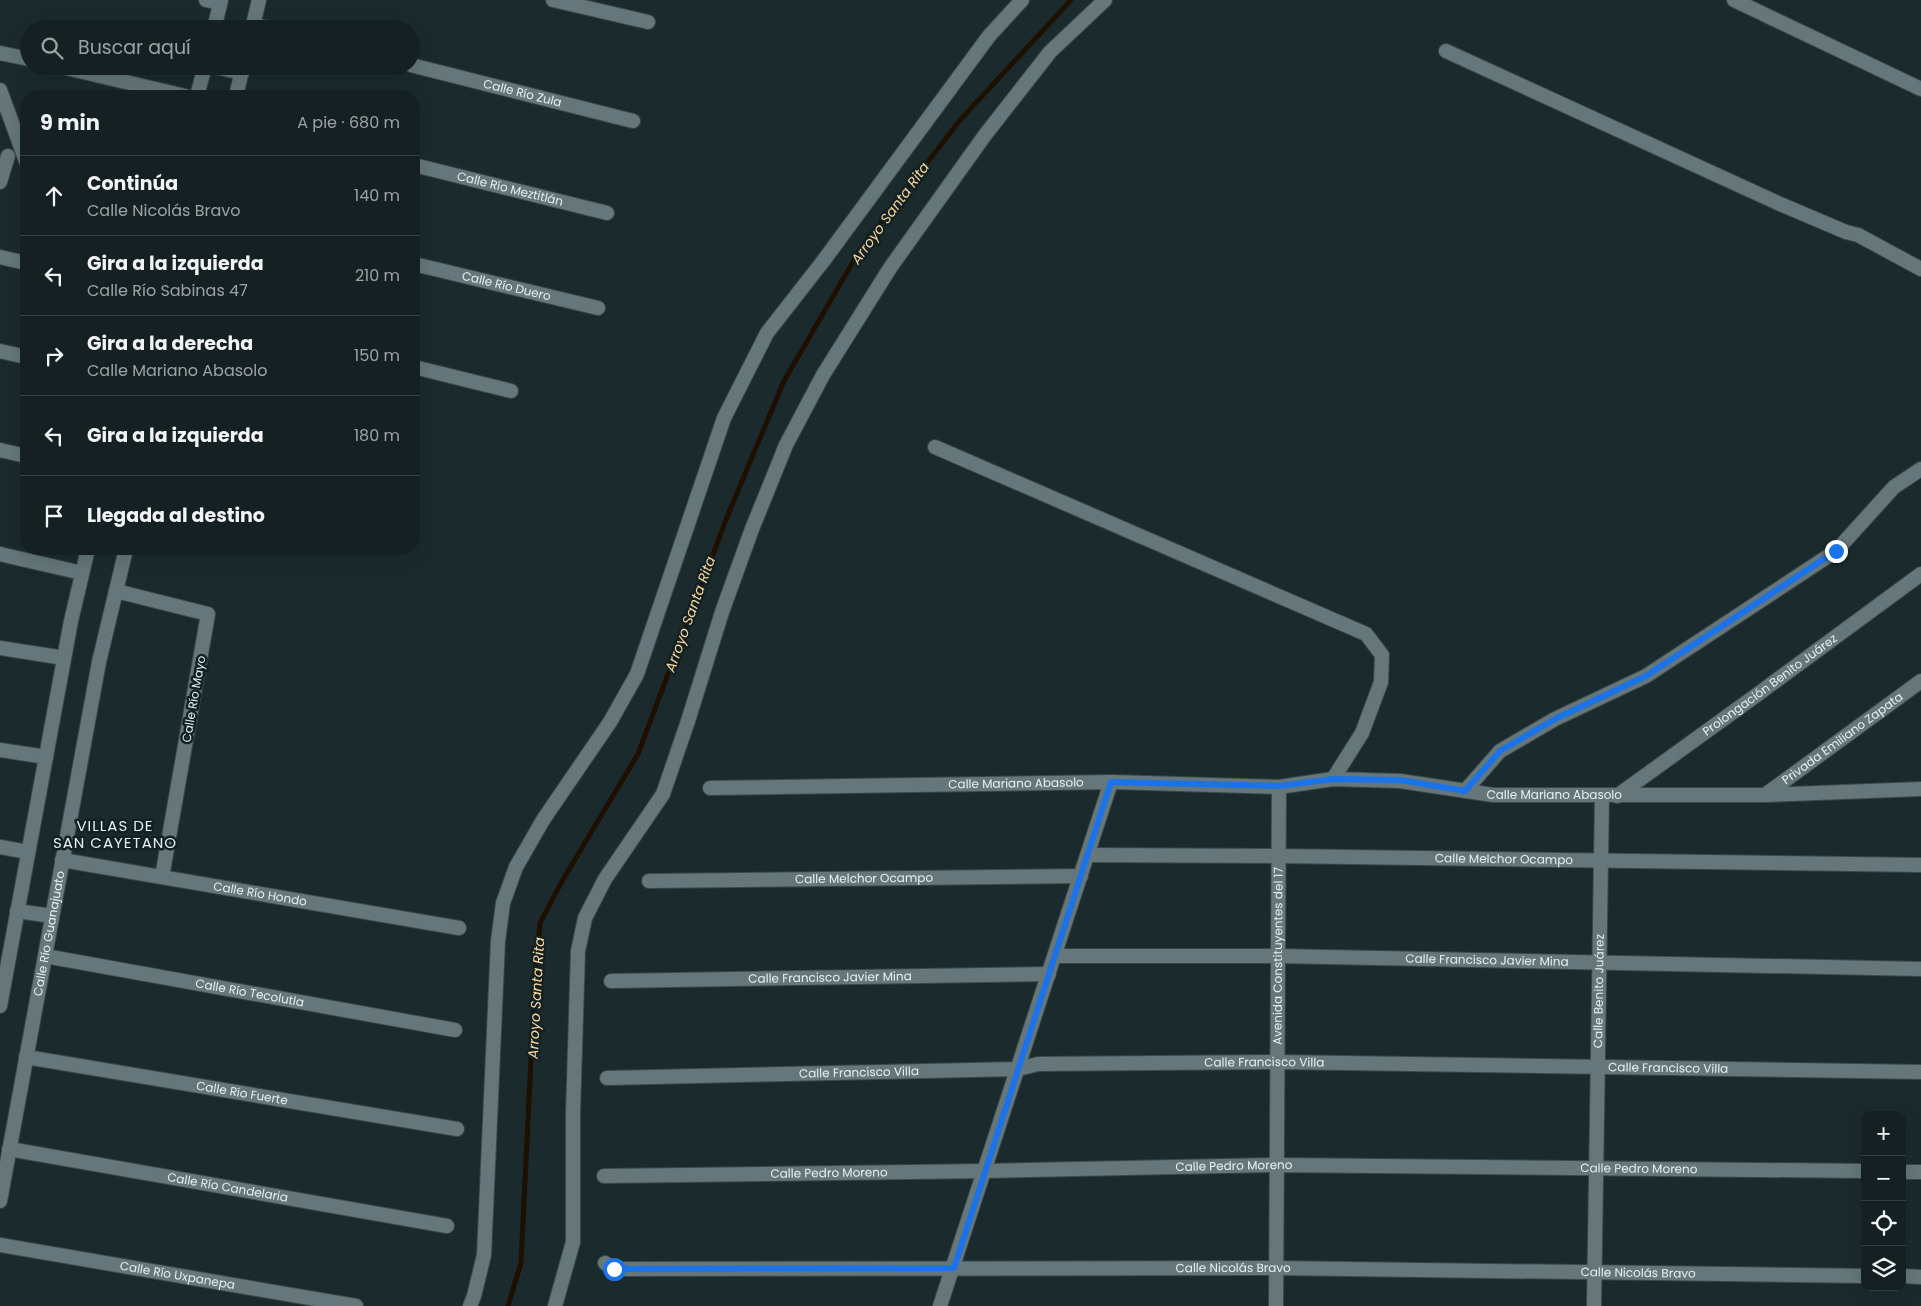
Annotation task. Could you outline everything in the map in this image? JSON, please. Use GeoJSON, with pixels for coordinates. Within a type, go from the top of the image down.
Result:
{"type":"FeatureCollection","features":[{"type":"Feature","properties":{"kind":"street"},"geometry":{"type":"LineString","coordinates":[[206,0],[220,2],[216,20]]}},
{"type":"Feature","properties":{"kind":"street"},"geometry":{"type":"LineString","coordinates":[[255,20],[259,0]]}},
{"type":"Feature","properties":{"kind":"street"},"geometry":{"type":"LineString","coordinates":[[553,0],[648,22]]}},
{"type":"Feature","properties":{"kind":"street"},"geometry":{"type":"LineString","coordinates":[[470,1306],[484,1255],[498,941],[503,903],[516,867],[543,820],[610,722],[637,674],[724,418],[767,333],[824,260],[989,36],[1022,0]]}},
{"type":"Feature","properties":{"kind":"street"},"geometry":{"type":"LineString","coordinates":[[556,1306],[573,1242],[573,1113],[578,951],[586,918],[605,879],[663,794],[722,612],[752,530],[786,445],[823,375],[890,268],[985,135],[1050,52],[1105,0]]}},
{"type":"Feature","properties":{"kind":"street"},"geometry":{"type":"LineString","coordinates":[[1734,0],[1921,90]]}},
{"type":"Feature","properties":{"kind":"street"},"geometry":{"type":"LineString","coordinates":[[1446,51],[1780,204],[1846,232],[1858,235],[1921,269]]}},
{"type":"Feature","properties":{"kind":"street"},"geometry":{"type":"LineString","coordinates":[[0,52],[20,57]]}},
{"type":"Feature","properties":{"kind":"street","name":"Calle Río Zula"},"geometry":{"type":"LineString","coordinates":[[420,67],[633,121]]}},
{"type":"Feature","properties":{"kind":"street"},"geometry":{"type":"LineString","coordinates":[[96,75],[160,90]]}},
{"type":"Feature","properties":{"kind":"street"},"geometry":{"type":"LineString","coordinates":[[199,90],[203,75]]}},
{"type":"Feature","properties":{"kind":"street"},"geometry":{"type":"LineString","coordinates":[[237,90],[241,75]]}},
{"type":"Feature","properties":{"kind":"street"},"geometry":{"type":"LineString","coordinates":[[0,90],[20,145]]}},
{"type":"Feature","properties":{"kind":"street"},"geometry":{"type":"LineString","coordinates":[[0,182],[4,155],[20,159]]}},
{"type":"Feature","properties":{"kind":"street","name":"Calle Río Meztitlán"},"geometry":{"type":"LineString","coordinates":[[420,166],[607,213]]}},
{"type":"Feature","properties":{"kind":"street"},"geometry":{"type":"LineString","coordinates":[[0,257],[20,262]]}},
{"type":"Feature","properties":{"kind":"street","name":"Calle Río Duero"},"geometry":{"type":"LineString","coordinates":[[420,265],[598,308]]}},
{"type":"Feature","properties":{"kind":"street"},"geometry":{"type":"LineString","coordinates":[[0,351],[20,356]]}},
{"type":"Feature","properties":{"kind":"street"},"geometry":{"type":"LineString","coordinates":[[420,368],[511,391]]}},
{"type":"Feature","properties":{"kind":"street"},"geometry":{"type":"LineString","coordinates":[[935,446],[1366,634],[1382,655],[1381,682],[1362,733],[1333,779]]}},
{"type":"Feature","properties":{"kind":"street"},"geometry":{"type":"LineString","coordinates":[[0,450],[20,455]]}},
{"type":"Feature","properties":{"kind":"street"},"geometry":{"type":"LineString","coordinates":[[1465,791],[1500,751],[1555,719],[1646,676],[1836,551],[1894,487],[1921,469]]}},
{"type":"Feature","properties":{"kind":"street"},"geometry":{"type":"LineString","coordinates":[[0,554],[82,573]]}},
{"type":"Feature","properties":{"kind":"street"},"geometry":{"type":"LineString","coordinates":[[0,1006],[5,948],[17,911],[64,658],[86,555]]}},
{"type":"Feature","properties":{"kind":"street","name":"Calle Río Guanajuato"},"geometry":{"type":"LineString","coordinates":[[0,1201],[98,662],[125,555]]}},
{"type":"Feature","properties":{"kind":"street","name":"Prolongación Benito Juárez"},"geometry":{"type":"LineString","coordinates":[[1617,796],[1921,574]]}},
{"type":"Feature","properties":{"kind":"street","name":"Calle Río Mayo"},"geometry":{"type":"LineString","coordinates":[[116,591],[208,614],[162,878]]}},
{"type":"Feature","properties":{"kind":"street"},"geometry":{"type":"LineString","coordinates":[[0,648],[64,658]]}},
{"type":"Feature","properties":{"kind":"street","name":"Privada Emiliano Zapata"},"geometry":{"type":"LineString","coordinates":[[1765,795],[1921,681]]}},
{"type":"Feature","properties":{"kind":"street"},"geometry":{"type":"LineString","coordinates":[[0,750],[46,757]]}},
{"type":"Feature","properties":{"kind":"street","name":"Calle Mariano Abasolo"},"geometry":{"type":"LineString","coordinates":[[710,788],[1111,782],[1279,786],[1333,779],[1400,780],[1493,795],[1765,795],[1921,789]]}},
{"type":"Feature","properties":{"kind":"street"},"geometry":{"type":"LineString","coordinates":[[940,1306],[954,1268],[1111,782]]}},
{"type":"Feature","properties":{"kind":"street","name":"Avenida Constituyentes del 17"},"geometry":{"type":"LineString","coordinates":[[1276,1306],[1279,786]]}},
{"type":"Feature","properties":{"kind":"street","name":"Calle Benito Juárez"},"geometry":{"type":"LineString","coordinates":[[1594,1306],[1602,796]]}},
{"type":"Feature","properties":{"kind":"street"},"geometry":{"type":"LineString","coordinates":[[0,847],[28,852]]}},
{"type":"Feature","properties":{"kind":"street","name":"Calle Melchor Ocampo"},"geometry":{"type":"LineString","coordinates":[[1088,855],[1921,865]]}},
{"type":"Feature","properties":{"kind":"street","name":"Calle Río Hondo"},"geometry":{"type":"LineString","coordinates":[[62,860],[459,928]]}},
{"type":"Feature","properties":{"kind":"street","name":"Calle Melchor Ocampo"},"geometry":{"type":"LineString","coordinates":[[649,881],[1081,876]]}},
{"type":"Feature","properties":{"kind":"street"},"geometry":{"type":"LineString","coordinates":[[17,911],[52,916]]}},
{"type":"Feature","properties":{"kind":"street","name":"Calle Río Tecolutla"},"geometry":{"type":"LineString","coordinates":[[45,956],[455,1030]]}},
{"type":"Feature","properties":{"kind":"street","name":"Calle Francisco Javier Mina"},"geometry":{"type":"LineString","coordinates":[[1055,956],[1278,956],[1921,969]]}},
{"type":"Feature","properties":{"kind":"street","name":"Calle Francisco Javier Mina"},"geometry":{"type":"LineString","coordinates":[[610,981],[1049,974]]}},
{"type":"Feature","properties":{"kind":"street","name":"Calle Río Fuerte"},"geometry":{"type":"LineString","coordinates":[[26,1057],[457,1129]]}},
{"type":"Feature","properties":{"kind":"street","name":"Calle Francisco Villa"},"geometry":{"type":"LineString","coordinates":[[607,1078],[1018,1069],[1038,1064],[1277,1062],[1921,1072]]}},
{"type":"Feature","properties":{"kind":"street","name":"Calle Río Candelaria"},"geometry":{"type":"LineString","coordinates":[[10,1149],[447,1226]]}},
{"type":"Feature","properties":{"kind":"street","name":"Calle Pedro Moreno"},"geometry":{"type":"LineString","coordinates":[[604,1176],[1277,1165],[1861,1171]]}},
{"type":"Feature","properties":{"kind":"street"},"geometry":{"type":"LineString","coordinates":[[1906,1172],[1921,1172]]}},
{"type":"Feature","properties":{"kind":"street","name":"Calle Río Uxpanepa"},"geometry":{"type":"LineString","coordinates":[[0,1245],[356,1306]]}},
{"type":"Feature","properties":{"kind":"street","name":"Calle Nicolás Bravo"},"geometry":{"type":"LineString","coordinates":[[605,1263],[614,1269],[1276,1268],[1861,1276]]}},
{"type":"Feature","properties":{"kind":"street"},"geometry":{"type":"LineString","coordinates":[[1906,1276],[1921,1276]]}},
{"type":"Feature","properties":{"kind":"waterway","name":"Arroyo Santa Rita"},"geometry":{"type":"LineString","coordinates":[[508,1306],[521,1263],[535,977],[540,923],[561,883],[638,754],[727,517],[784,381],[861,248],[961,119],[1071,0]]}},
{"type":"Feature","properties":{"kind":"district","name":"VILLAS DE SAN CAYETANO"},"geometry":{"type":"Point","coordinates":[115,834]}},
{"type":"Feature","properties":{"kind":"route"},"geometry":{"type":"LineString","coordinates":[[614,1269],[954,1268],[1111,782],[1279,786],[1333,779],[1400,780],[1465,791],[1500,751],[1555,719],[1646,676],[1836,551]]}}]}
